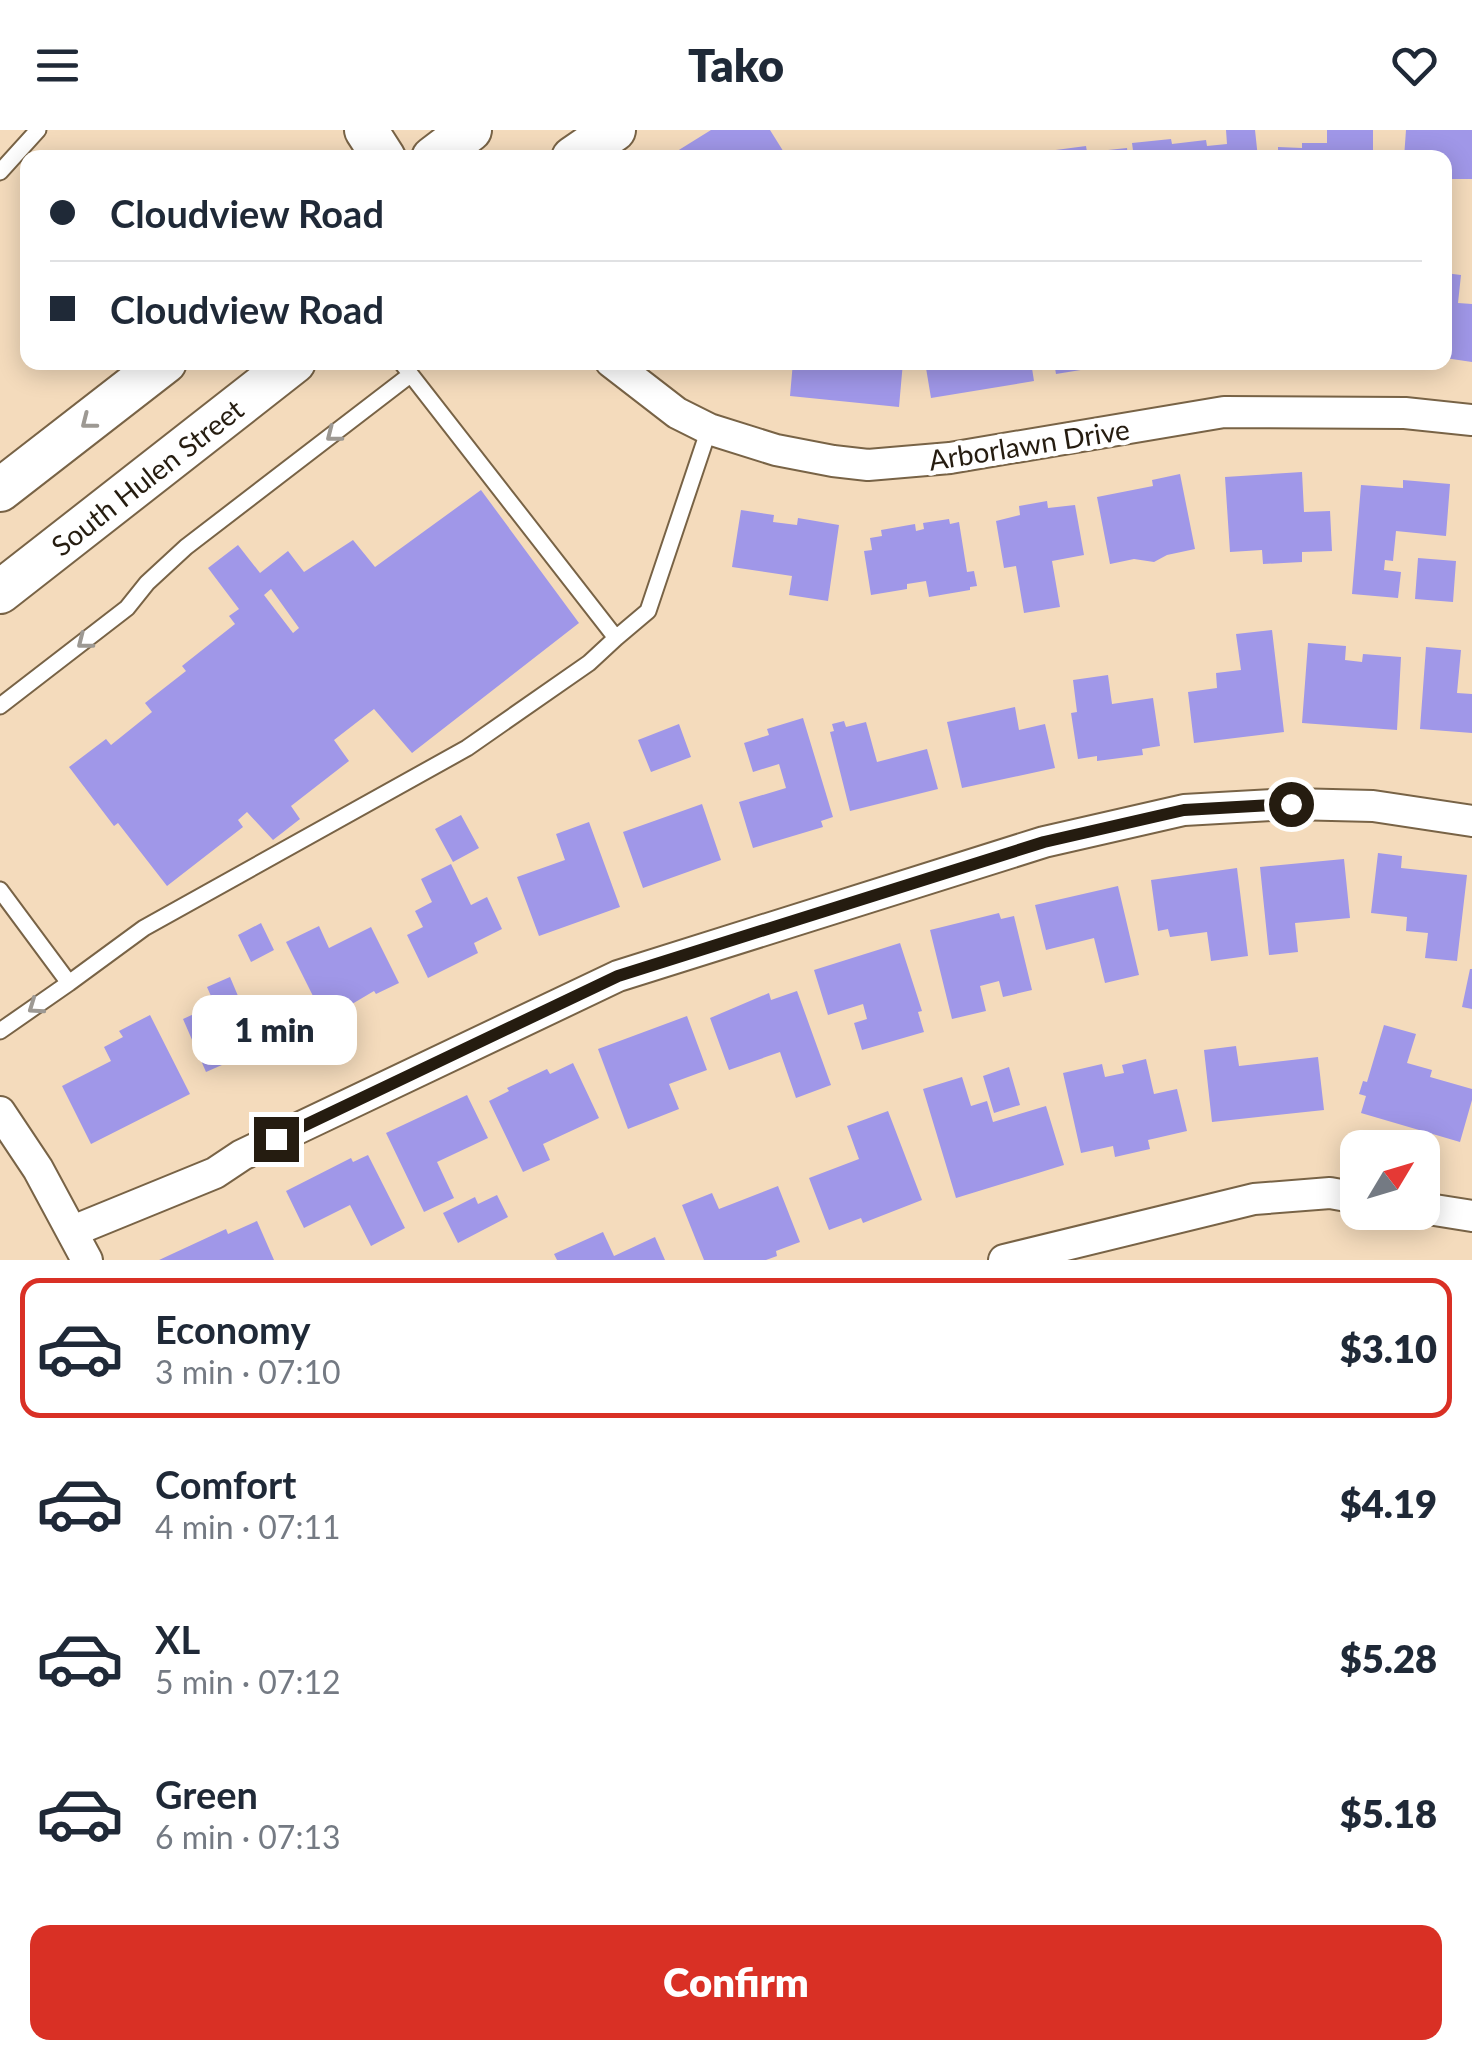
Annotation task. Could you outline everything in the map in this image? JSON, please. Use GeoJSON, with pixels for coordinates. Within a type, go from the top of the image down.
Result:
{"type":"FeatureCollection","features":[{"type":"Feature","properties":{"kind":"main road"},"geometry":{"type":"LineString","coordinates":[[585,150],[614,130]]}},
{"type":"Feature","properties":{"kind":"main road"},"geometry":{"type":"LineString","coordinates":[[0,490],[155,370]]}},
{"type":"Feature","properties":{"kind":"main road","name":"South Hulen Street"},"geometry":{"type":"LineString","coordinates":[[0,592],[284,370]]}},
{"type":"Feature","properties":{"kind":"street","name":"Arborlawn Drive"},"geometry":{"type":"LineString","coordinates":[[622,370],[678,412],[709,429],[776,450],[833,462],[868,464],[950,458],[1224,412],[1405,414],[1472,420]]}},
{"type":"Feature","properties":{"kind":"street"},"geometry":{"type":"LineString","coordinates":[[73,1231],[215,1173],[242,1155],[618,976],[1044,842],[1184,810],[1291,804],[1373,806],[1472,821]]}},
{"type":"Feature","properties":{"kind":"street"},"geometry":{"type":"LineString","coordinates":[[0,1112],[38,1168],[87,1260]]}},
{"type":"Feature","properties":{"kind":"street"},"geometry":{"type":"LineString","coordinates":[[1004,1260],[1254,1199],[1340,1194]]}},
{"type":"Feature","properties":{"kind":"street"},"geometry":{"type":"LineString","coordinates":[[1440,1211],[1472,1216]]}},
{"type":"Feature","properties":{"kind":"lane"},"geometry":{"type":"LineString","coordinates":[[0,172],[38,130]]}},
{"type":"Feature","properties":{"kind":"lane"},"geometry":{"type":"LineString","coordinates":[[0,706],[127,608],[186,547],[405,370]]}},
{"type":"Feature","properties":{"kind":"lane"},"geometry":{"type":"LineString","coordinates":[[407,370],[616,638]]}},
{"type":"Feature","properties":{"kind":"lane"},"geometry":{"type":"LineString","coordinates":[[0,1031],[144,928],[466,748],[589,663],[648,611],[709,429]]}},
{"type":"Feature","properties":{"kind":"lane"},"geometry":{"type":"LineString","coordinates":[[0,890],[69,982]]}},
{"type":"Feature","properties":{"kind":"building"},"geometry":{"type":"Polygon","coordinates":[[[711,130],[770,130],[782,150],[679,150],[711,130]]]}},
{"type":"Feature","properties":{"kind":"building"},"geometry":{"type":"Polygon","coordinates":[[[1226,130],[1255,130],[1257,150],[1133,150],[1132,143],[1171,139],[1172,144],[1206,140],[1207,146],[1227,144],[1226,130]]]}},
{"type":"Feature","properties":{"kind":"building"},"geometry":{"type":"Polygon","coordinates":[[[1327,130],[1373,130],[1373,150],[1278,150],[1302,148],[1302,143],[1327,143],[1327,130]]]}},
{"type":"Feature","properties":{"kind":"building"},"geometry":{"type":"Polygon","coordinates":[[[1406,130],[1472,130],[1472,179],[1452,179],[1452,150],[1405,150],[1406,130]]]}},
{"type":"Feature","properties":{"kind":"building"},"geometry":{"type":"Polygon","coordinates":[[[1452,274],[1461,275],[1458,303],[1472,304],[1472,362],[1452,359],[1452,274]]]}},
{"type":"Feature","properties":{"kind":"building"},"geometry":{"type":"Polygon","coordinates":[[[792,370],[902,370],[899,407],[790,396],[792,370]]]}},
{"type":"Feature","properties":{"kind":"building"},"geometry":{"type":"Polygon","coordinates":[[[926,370],[1032,370],[1034,381],[931,398],[926,370]]]}},
{"type":"Feature","properties":{"kind":"building"},"geometry":{"type":"Polygon","coordinates":[[[1302,472],[1304,512],[1330,511],[1332,551],[1302,552],[1302,562],[1263,564],[1262,550],[1230,552],[1225,477],[1302,472]]]}},
{"type":"Feature","properties":{"kind":"building"},"geometry":{"type":"Polygon","coordinates":[[[1180,474],[1195,549],[1154,562],[1134,559],[1110,564],[1097,497],[1153,486],[1152,480],[1180,474]]]}},
{"type":"Feature","properties":{"kind":"building"},"geometry":{"type":"Polygon","coordinates":[[[1403,480],[1450,484],[1446,536],[1396,531],[1393,561],[1385,560],[1384,570],[1401,572],[1398,598],[1352,594],[1361,485],[1403,488],[1403,480]]]}},
{"type":"Feature","properties":{"kind":"building"},"geometry":{"type":"Polygon","coordinates":[[[481,490],[579,623],[412,753],[374,709],[334,740],[349,761],[291,806],[300,819],[273,840],[247,812],[238,820],[243,827],[167,886],[69,767],[106,739],[111,745],[152,712],[145,703],[186,671],[182,666],[235,624],[229,616],[239,609],[208,568],[238,545],[260,573],[288,551],[304,572],[353,540],[375,567],[481,490]],[[271,589],[264,595],[293,633],[299,628],[271,589]]]}},
{"type":"Feature","properties":{"kind":"building"},"geometry":{"type":"Polygon","coordinates":[[[1047,501],[1048,508],[1075,505],[1084,555],[1052,561],[1060,607],[1024,613],[1016,566],[1004,568],[996,521],[1020,515],[1019,506],[1047,501]]]}},
{"type":"Feature","properties":{"kind":"building"},"geometry":{"type":"Polygon","coordinates":[[[741,510],[774,515],[773,522],[797,525],[798,518],[839,525],[828,601],[789,595],[792,576],[732,567],[741,510]]]}},
{"type":"Feature","properties":{"kind":"building"},"geometry":{"type":"Polygon","coordinates":[[[949,519],[950,524],[959,522],[967,572],[974,571],[977,586],[929,597],[926,581],[907,584],[907,589],[871,595],[864,551],[872,550],[870,538],[882,536],[881,530],[915,524],[916,531],[924,529],[923,523],[949,519]]]}},
{"type":"Feature","properties":{"kind":"building"},"geometry":{"type":"Polygon","coordinates":[[[1418,558],[1456,561],[1453,602],[1415,599],[1418,558]]]}},
{"type":"Feature","properties":{"kind":"building"},"geometry":{"type":"Polygon","coordinates":[[[1272,630],[1284,732],[1194,743],[1188,692],[1217,688],[1216,673],[1241,670],[1236,634],[1272,630]]]}},
{"type":"Feature","properties":{"kind":"building"},"geometry":{"type":"Polygon","coordinates":[[[1308,643],[1346,646],[1345,660],[1362,662],[1363,654],[1401,657],[1397,730],[1302,723],[1308,643]]]}},
{"type":"Feature","properties":{"kind":"building"},"geometry":{"type":"Polygon","coordinates":[[[1426,647],[1461,650],[1457,693],[1472,694],[1472,733],[1420,729],[1426,647]]]}},
{"type":"Feature","properties":{"kind":"building"},"geometry":{"type":"Polygon","coordinates":[[[1108,675],[1112,704],[1153,698],[1160,746],[1142,749],[1143,755],[1097,761],[1097,756],[1078,759],[1071,713],[1077,712],[1073,680],[1108,675]]]}},
{"type":"Feature","properties":{"kind":"building"},"geometry":{"type":"Polygon","coordinates":[[[1015,707],[1019,730],[1045,724],[1055,768],[962,788],[947,722],[1015,707]]]}},
{"type":"Feature","properties":{"kind":"building"},"geometry":{"type":"Polygon","coordinates":[[[803,718],[833,817],[821,821],[823,827],[753,848],[739,802],[786,788],[779,764],[753,772],[744,743],[769,735],[767,729],[803,718]]]}},
{"type":"Feature","properties":{"kind":"building"},"geometry":{"type":"Polygon","coordinates":[[[844,721],[846,727],[866,722],[877,762],[927,749],[938,789],[850,811],[830,732],[834,731],[832,724],[844,721]]]}},
{"type":"Feature","properties":{"kind":"building"},"geometry":{"type":"Polygon","coordinates":[[[679,724],[691,757],[651,772],[638,740],[679,724]]]}},
{"type":"Feature","properties":{"kind":"building"},"geometry":{"type":"Polygon","coordinates":[[[702,804],[721,860],[643,888],[623,832],[702,804]]]}},
{"type":"Feature","properties":{"kind":"building"},"geometry":{"type":"Polygon","coordinates":[[[461,815],[479,848],[453,862],[435,829],[461,815]]]}},
{"type":"Feature","properties":{"kind":"building"},"geometry":{"type":"Polygon","coordinates":[[[589,822],[620,907],[539,936],[517,877],[565,860],[556,834],[589,822]]]}},
{"type":"Feature","properties":{"kind":"building"},"geometry":{"type":"Polygon","coordinates":[[[1378,853],[1402,856],[1401,868],[1467,875],[1457,961],[1425,958],[1428,933],[1406,931],[1407,917],[1371,913],[1378,853]]]}},
{"type":"Feature","properties":{"kind":"building"},"geometry":{"type":"Polygon","coordinates":[[[1344,859],[1350,918],[1295,923],[1298,952],[1269,955],[1260,867],[1344,859]]]}},
{"type":"Feature","properties":{"kind":"building"},"geometry":{"type":"Polygon","coordinates":[[[451,864],[471,905],[487,897],[502,929],[474,943],[478,953],[428,978],[407,935],[423,927],[415,911],[432,902],[421,879],[451,864]]]}},
{"type":"Feature","properties":{"kind":"building"},"geometry":{"type":"Polygon","coordinates":[[[1237,868],[1248,956],[1211,961],[1207,932],[1170,937],[1168,929],[1158,931],[1151,880],[1237,868]]]}},
{"type":"Feature","properties":{"kind":"building"},"geometry":{"type":"Polygon","coordinates":[[[1118,886],[1139,975],[1105,983],[1094,938],[1046,950],[1035,905],[1118,886]]]}},
{"type":"Feature","properties":{"kind":"building"},"geometry":{"type":"Polygon","coordinates":[[[999,913],[1001,919],[1014,916],[1032,990],[1003,997],[999,981],[980,986],[986,1011],[952,1019],[930,930],[999,913]]]}},
{"type":"Feature","properties":{"kind":"building"},"geometry":{"type":"Polygon","coordinates":[[[261,923],[274,950],[251,962],[238,935],[261,923]]]}},
{"type":"Feature","properties":{"kind":"building"},"geometry":{"type":"Polygon","coordinates":[[[319,926],[329,948],[371,927],[399,983],[376,994],[374,991],[325,1020],[286,942],[319,926]]]}},
{"type":"Feature","properties":{"kind":"building"},"geometry":{"type":"Polygon","coordinates":[[[900,943],[922,1011],[918,1012],[924,1032],[862,1050],[854,1023],[867,1019],[863,1004],[828,1015],[814,970],[900,943]]]}},
{"type":"Feature","properties":{"kind":"building"},"geometry":{"type":"Polygon","coordinates":[[[1472,969],[1472,1009],[1462,1007],[1472,969]]]}},
{"type":"Feature","properties":{"kind":"building"},"geometry":{"type":"Polygon","coordinates":[[[230,977],[241,1003],[251,999],[255,1008],[279,997],[291,1024],[262,1038],[265,1046],[206,1072],[183,1019],[196,1013],[199,1020],[218,1012],[207,987],[230,977]]]}},
{"type":"Feature","properties":{"kind":"building"},"geometry":{"type":"Polygon","coordinates":[[[797,991],[831,1085],[796,1098],[780,1052],[729,1070],[710,1018],[769,993],[771,1000],[797,991]]]}},
{"type":"Feature","properties":{"kind":"building"},"geometry":{"type":"Polygon","coordinates":[[[150,1015],[190,1094],[91,1144],[62,1086],[111,1061],[104,1047],[123,1037],[119,1031],[150,1015]]]}},
{"type":"Feature","properties":{"kind":"building"},"geometry":{"type":"Polygon","coordinates":[[[687,1016],[707,1070],[669,1084],[679,1109],[628,1129],[598,1049],[687,1016]]]}},
{"type":"Feature","properties":{"kind":"building"},"geometry":{"type":"Polygon","coordinates":[[[1384,1025],[1416,1034],[1407,1063],[1432,1070],[1430,1077],[1472,1089],[1460,1142],[1440,1136],[1440,1130],[1419,1130],[1361,1113],[1366,1096],[1359,1094],[1363,1081],[1367,1082],[1384,1025]]]}},
{"type":"Feature","properties":{"kind":"building"},"geometry":{"type":"Polygon","coordinates":[[[1236,1046],[1239,1066],[1318,1057],[1324,1110],[1212,1122],[1204,1050],[1236,1046]]]}},
{"type":"Feature","properties":{"kind":"building"},"geometry":{"type":"Polygon","coordinates":[[[1146,1059],[1154,1094],[1177,1089],[1187,1131],[1148,1140],[1150,1149],[1115,1157],[1113,1146],[1081,1153],[1063,1073],[1102,1064],[1105,1077],[1124,1073],[1122,1065],[1146,1059]]]}},
{"type":"Feature","properties":{"kind":"building"},"geometry":{"type":"Polygon","coordinates":[[[573,1063],[599,1118],[543,1144],[550,1160],[523,1172],[489,1101],[547,1069],[550,1074],[573,1063]]]}},
{"type":"Feature","properties":{"kind":"building"},"geometry":{"type":"Polygon","coordinates":[[[1009,1067],[1020,1105],[994,1113],[983,1076],[1009,1067]]]}},
{"type":"Feature","properties":{"kind":"building"},"geometry":{"type":"Polygon","coordinates":[[[962,1077],[971,1106],[987,1101],[993,1122],[1046,1106],[1064,1165],[956,1198],[923,1089],[962,1077]]]}},
{"type":"Feature","properties":{"kind":"building"},"geometry":{"type":"Polygon","coordinates":[[[467,1095],[488,1138],[437,1162],[454,1198],[424,1212],[386,1133],[467,1095]]]}},
{"type":"Feature","properties":{"kind":"building"},"geometry":{"type":"Polygon","coordinates":[[[888,1111],[922,1200],[863,1223],[861,1218],[829,1230],[809,1178],[859,1159],[847,1126],[888,1111]]]}},
{"type":"Feature","properties":{"kind":"building"},"geometry":{"type":"Polygon","coordinates":[[[368,1155],[405,1228],[371,1246],[350,1205],[304,1228],[286,1191],[351,1158],[353,1162],[368,1155]]]}},
{"type":"Feature","properties":{"kind":"building"},"geometry":{"type":"Polygon","coordinates":[[[778,1186],[800,1242],[776,1251],[777,1256],[766,1260],[704,1260],[682,1205],[712,1193],[719,1209],[778,1186]]]}},
{"type":"Feature","properties":{"kind":"building"},"geometry":{"type":"Polygon","coordinates":[[[497,1195],[508,1217],[458,1243],[443,1213],[475,1197],[478,1204],[497,1195]]]}},
{"type":"Feature","properties":{"kind":"building"},"geometry":{"type":"Polygon","coordinates":[[[257,1221],[274,1260],[159,1260],[226,1229],[228,1234],[257,1221]]]}},
{"type":"Feature","properties":{"kind":"building"},"geometry":{"type":"Polygon","coordinates":[[[603,1232],[614,1256],[655,1237],[665,1260],[557,1260],[554,1254],[603,1232]]]}},
{"type":"Feature","properties":{"kind":"route"},"geometry":{"type":"LineString","coordinates":[[276,1139],[618,976],[1044,842],[1184,810],[1291,804]]}}]}
